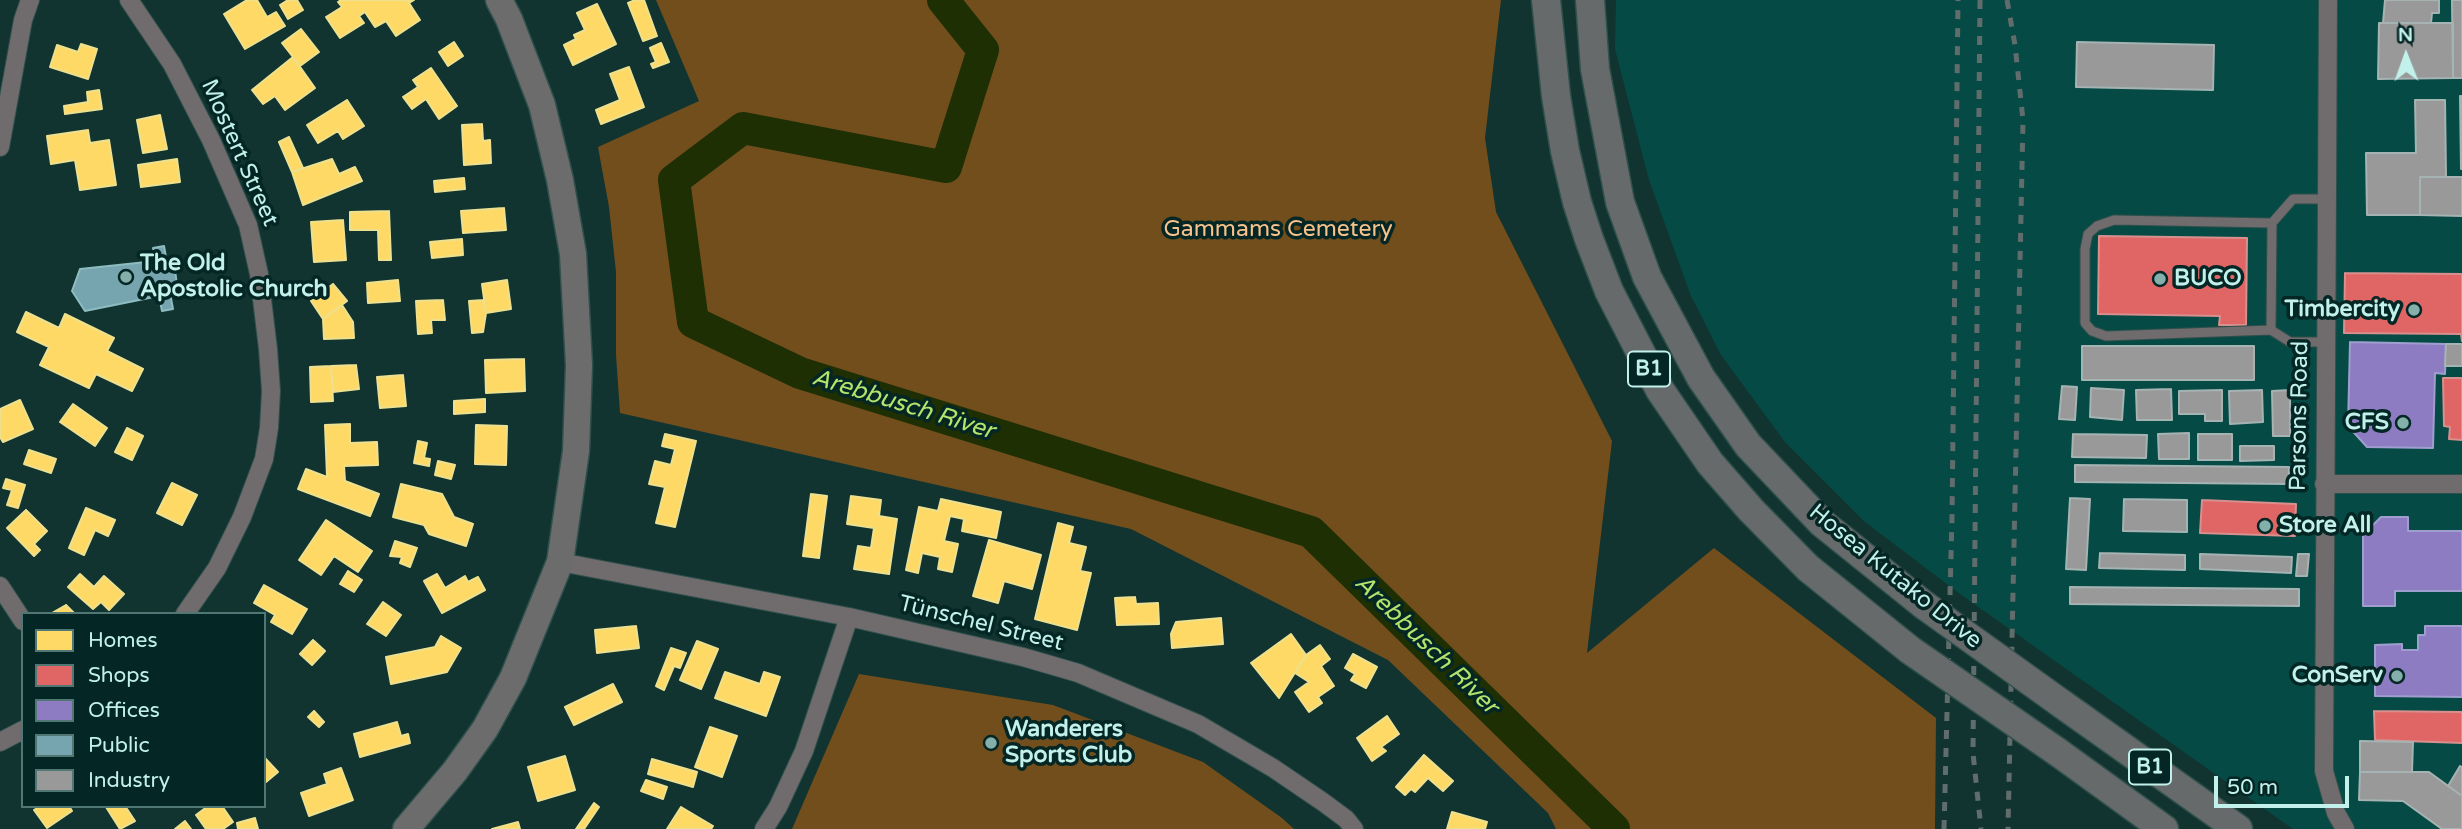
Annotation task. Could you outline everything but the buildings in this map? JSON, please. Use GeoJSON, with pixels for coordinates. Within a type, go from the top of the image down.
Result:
{"type":"FeatureCollection","features":[{"type":"Feature","properties":{"kind":"main road","name":"Hosea Kutako Drive"},"geometry":{"type":"LineString","coordinates":[[1546,0],[1565,151],[1589,239],[1609,291],[1660,390],[1710,463],[1808,568],[1910,650],[2165,829]]}},
{"type":"Feature","properties":{"kind":"main road","name":"Hosea Kutako Drive"},"geometry":{"type":"LineString","coordinates":[[1590,0],[1595,69],[1620,202],[1647,277],[1695,368],[1727,416],[1770,470],[1822,523],[1924,605],[2238,829]]}},
{"type":"Feature","properties":{"kind":"street"},"geometry":{"type":"LineString","coordinates":[[21,0],[23,20]]}},
{"type":"Feature","properties":{"kind":"street"},"geometry":{"type":"LineString","coordinates":[[0,147],[23,20],[30,0]]}},
{"type":"Feature","properties":{"kind":"street","name":"Mostert Street"},"geometry":{"type":"LineString","coordinates":[[129,0],[172,64],[211,141],[248,225],[260,274],[268,349],[271,391],[264,458],[242,517],[217,568],[186,612]]}},
{"type":"Feature","properties":{"kind":"street"},"geometry":{"type":"LineString","coordinates":[[406,829],[455,771],[500,704],[539,619],[560,562],[576,451],[579,365],[573,254],[560,180],[542,105],[499,0]]}},
{"type":"Feature","properties":{"kind":"street","name":"Parsons Road"},"geometry":{"type":"LineString","coordinates":[[2328,0],[2324,771],[2336,813],[2345,829]]}},
{"type":"Feature","properties":{"kind":"street"},"geometry":{"type":"LineString","coordinates":[[2324,484],[2462,484]]}},
{"type":"Feature","properties":{"kind":"street","name":"Tünschel Street"},"geometry":{"type":"LineString","coordinates":[[560,562],[849,617],[1023,657],[1078,673],[1198,724],[1323,803],[1346,819],[1354,829]]}},
{"type":"Feature","properties":{"kind":"street"},"geometry":{"type":"LineString","coordinates":[[0,586],[21,618]]}},
{"type":"Feature","properties":{"kind":"street"},"geometry":{"type":"LineString","coordinates":[[764,829],[778,807],[804,751],[849,617]]}},
{"type":"Feature","properties":{"kind":"street"},"geometry":{"type":"LineString","coordinates":[[0,742],[21,731]]}},
{"type":"Feature","properties":{"kind":"lane"},"geometry":{"type":"LineString","coordinates":[[2271,330],[2272,223],[2293,199],[2328,200]]}},
{"type":"Feature","properties":{"kind":"lane"},"geometry":{"type":"LineString","coordinates":[[2272,223],[2114,220],[2097,226],[2088,234],[2085,323],[2092,331],[2106,335],[2271,330],[2290,342],[2325,342]]}},
{"type":"Feature","properties":{"kind":"shaded area"},"geometry":{"type":"Polygon","coordinates":[[[1616,0],[2462,0],[2462,829],[2293,829],[1960,594],[1865,522],[1785,442],[1721,355],[1691,296],[1649,180],[1615,49],[1616,0]]]}},
{"type":"Feature","properties":{"kind":"green space","name":"Gammams Cemetery"},"geometry":{"type":"Polygon","coordinates":[[[656,0],[1501,0],[1485,138],[1496,212],[1612,441],[1587,653],[1714,548],[1936,718],[1935,829],[1556,829],[1548,813],[1388,660],[1131,529],[620,413],[616,355],[616,272],[609,207],[598,147],[699,101],[656,0]]]}},
{"type":"Feature","properties":{"kind":"green space","name":"Wanderers Sports Club"},"geometry":{"type":"Polygon","coordinates":[[[859,674],[1053,705],[1203,762],[1294,829],[792,829],[859,674]]]}},
{"type":"Feature","properties":{"kind":"waterway","name":"Arebbusch River"},"geometry":{"type":"LineString","coordinates":[[943,0],[983,50],[946,167],[743,128],[674,180],[693,322],[800,373],[1311,532],[1614,829]]}},
{"type":"Feature","properties":{"kind":"railway"},"geometry":{"type":"LineString","coordinates":[[1944,829],[1952,517],[1958,0]]}},
{"type":"Feature","properties":{"kind":"railway"},"geometry":{"type":"LineString","coordinates":[[1980,0],[1973,753],[1981,829]]}},
{"type":"Feature","properties":{"kind":"railway"},"geometry":{"type":"LineString","coordinates":[[2007,0],[2023,120],[2008,829]]}},
{"type":"Feature","properties":{"kind":"place","name":"The Old Apostolic Church"},"geometry":{"type":"Point","coordinates":[126,277]}},
{"type":"Feature","properties":{"kind":"place","name":"BUCO"},"geometry":{"type":"Point","coordinates":[2160,279]}},
{"type":"Feature","properties":{"kind":"place","name":"Timbercity"},"geometry":{"type":"Point","coordinates":[2414,310]}},
{"type":"Feature","properties":{"kind":"place","name":"CFS"},"geometry":{"type":"Point","coordinates":[2403,423]}},
{"type":"Feature","properties":{"kind":"place","name":"Store All"},"geometry":{"type":"Point","coordinates":[2265,526]}},
{"type":"Feature","properties":{"kind":"place","name":"ConServ"},"geometry":{"type":"Point","coordinates":[2397,676]}},
{"type":"Feature","properties":{"kind":"place","name":"Wanderers Sports Club"},"geometry":{"type":"Point","coordinates":[991,743]}}]}
